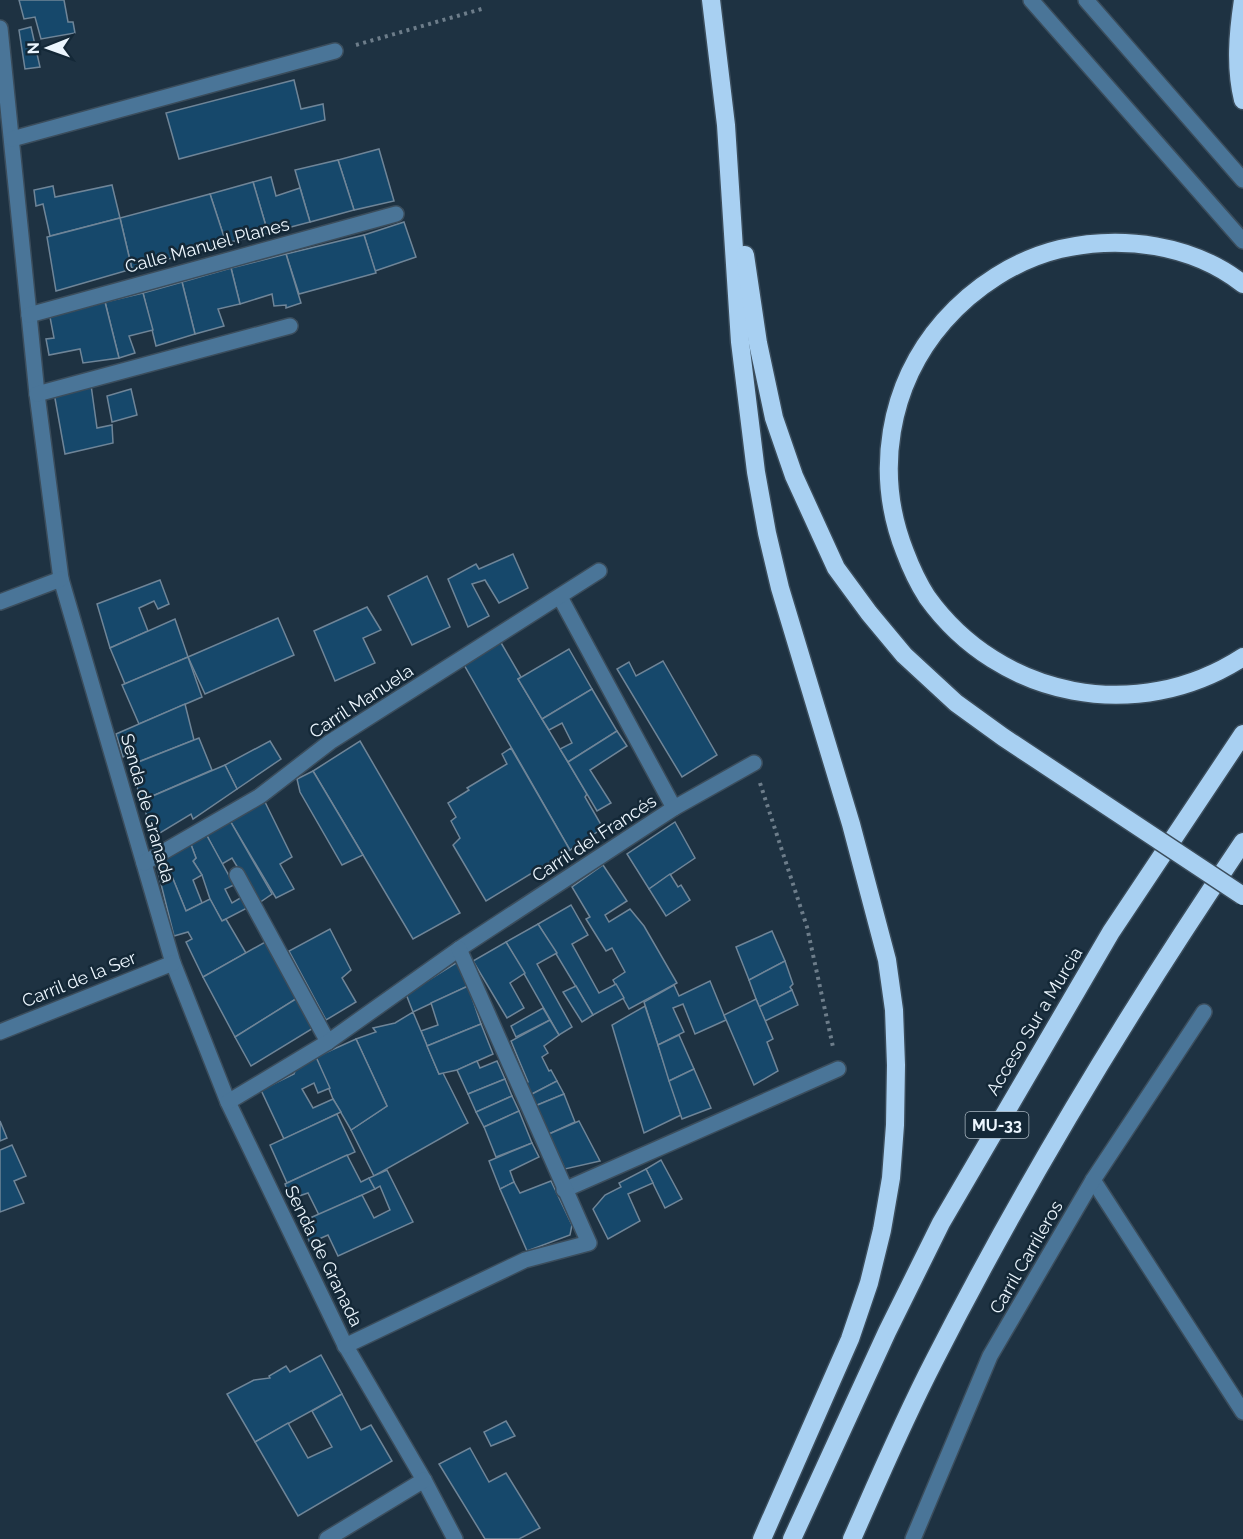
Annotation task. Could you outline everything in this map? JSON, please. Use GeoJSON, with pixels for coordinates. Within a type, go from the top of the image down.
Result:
{"type":"FeatureCollection","features":[{"type":"Feature","properties":{"kind":"highway"},"geometry":{"type":"LineString","coordinates":[[711,0],[726,125],[758,343],[774,418],[794,476],[836,568],[904,655],[956,703],[1003,737],[1243,896]]}},
{"type":"Feature","properties":{"kind":"highway"},"geometry":{"type":"LineString","coordinates":[[1243,0],[1238,58],[1243,100]]}},
{"type":"Feature","properties":{"kind":"highway"},"geometry":{"type":"LineString","coordinates":[[726,125],[740,342],[756,472],[767,533],[780,588],[874,905],[889,970],[894,1010],[896,1065],[891,1178],[882,1230],[869,1283],[850,1339],[762,1539]]}},
{"type":"Feature","properties":{"kind":"highway"},"geometry":{"type":"LineString","coordinates":[[1243,284],[1225,270],[1200,258],[1142,244],[1080,245],[1055,250],[1000,274],[955,309],[932,334],[914,363],[901,391],[891,428],[887,466],[891,503],[899,537],[912,570],[926,595],[967,641],[997,661],[1024,675],[1059,688],[1097,695],[1125,696],[1157,693],[1185,686],[1243,657]]}},
{"type":"Feature","properties":{"kind":"highway","name":"Acceso Sur a Murcia"},"geometry":{"type":"LineString","coordinates":[[792,1539],[887,1332],[941,1223],[1111,932],[1243,734]]}},
{"type":"Feature","properties":{"kind":"highway","name":"MU-33"},"geometry":{"type":"LineString","coordinates":[[852,1539],[933,1362],[1050,1147],[1178,937],[1243,842]]}},
{"type":"Feature","properties":{"kind":"street"},"geometry":{"type":"LineString","coordinates":[[1031,0],[1243,241]]}},
{"type":"Feature","properties":{"kind":"street"},"geometry":{"type":"LineString","coordinates":[[1086,0],[1243,180]]}},
{"type":"Feature","properties":{"kind":"street","name":"Senda de Granada"},"geometry":{"type":"LineString","coordinates":[[0,28],[37,394],[61,579],[173,963],[228,1102],[345,1346],[424,1480],[455,1539]]}},
{"type":"Feature","properties":{"kind":"street"},"geometry":{"type":"LineString","coordinates":[[12,139],[335,51]]}},
{"type":"Feature","properties":{"kind":"street","name":"Calle Manuel Planes"},"geometry":{"type":"LineString","coordinates":[[30,315],[396,214]]}},
{"type":"Feature","properties":{"kind":"street"},"geometry":{"type":"LineString","coordinates":[[37,394],[290,326]]}},
{"type":"Feature","properties":{"kind":"street","name":"Carril Manuela"},"geometry":{"type":"LineString","coordinates":[[144,863],[260,796],[330,742],[599,571]]}},
{"type":"Feature","properties":{"kind":"street"},"geometry":{"type":"LineString","coordinates":[[0,602],[61,579]]}},
{"type":"Feature","properties":{"kind":"street"},"geometry":{"type":"LineString","coordinates":[[560,597],[674,808]]}},
{"type":"Feature","properties":{"kind":"street","name":"Carril del Francés"},"geometry":{"type":"LineString","coordinates":[[228,1102],[328,1042],[459,949],[674,808],[754,763]]}},
{"type":"Feature","properties":{"kind":"street"},"geometry":{"type":"LineString","coordinates":[[237,875],[328,1042]]}},
{"type":"Feature","properties":{"kind":"street"},"geometry":{"type":"LineString","coordinates":[[345,1346],[525,1260],[590,1243],[564,1190],[459,949]]}},
{"type":"Feature","properties":{"kind":"street","name":"Carril de la Ser"},"geometry":{"type":"LineString","coordinates":[[0,1032],[173,963]]}},
{"type":"Feature","properties":{"kind":"street","name":"Carril Carrileros"},"geometry":{"type":"LineString","coordinates":[[913,1539],[990,1356],[1093,1180],[1204,1012]]}},
{"type":"Feature","properties":{"kind":"street"},"geometry":{"type":"LineString","coordinates":[[564,1190],[838,1069]]}},
{"type":"Feature","properties":{"kind":"street"},"geometry":{"type":"LineString","coordinates":[[1093,1180],[1243,1412]]}},
{"type":"Feature","properties":{"kind":"street"},"geometry":{"type":"LineString","coordinates":[[327,1539],[424,1480]]}},
{"type":"Feature","properties":{"kind":"path"},"geometry":{"type":"LineString","coordinates":[[335,51],[485,8]]}},
{"type":"Feature","properties":{"kind":"path"},"geometry":{"type":"LineString","coordinates":[[754,763],[807,927],[838,1069]]}},
{"type":"Feature","properties":{"kind":"building"},"geometry":{"type":"Polygon","coordinates":[[[19,0],[64,0],[68,22],[73,22],[75,33],[41,39],[35,17],[24,19],[19,0]]]}},
{"type":"Feature","properties":{"kind":"building"},"geometry":{"type":"Polygon","coordinates":[[[31,27],[40,67],[25,69],[19,30],[31,27]]]}},
{"type":"Feature","properties":{"kind":"building"},"geometry":{"type":"Polygon","coordinates":[[[294,80],[301,109],[323,104],[325,120],[179,159],[166,113],[294,80]]]}},
{"type":"Feature","properties":{"kind":"building"},"geometry":{"type":"Polygon","coordinates":[[[379,149],[394,201],[354,210],[338,160],[379,149]]]}},
{"type":"Feature","properties":{"kind":"building"},"geometry":{"type":"Polygon","coordinates":[[[338,160],[354,210],[310,222],[295,170],[338,160]]]}},
{"type":"Feature","properties":{"kind":"building"},"geometry":{"type":"Polygon","coordinates":[[[271,177],[276,196],[300,188],[310,222],[268,233],[253,182],[271,177]]]}},
{"type":"Feature","properties":{"kind":"building"},"geometry":{"type":"Polygon","coordinates":[[[253,182],[268,233],[226,243],[210,194],[253,182]]]}},
{"type":"Feature","properties":{"kind":"building"},"geometry":{"type":"Polygon","coordinates":[[[112,185],[120,218],[50,236],[43,204],[36,206],[34,190],[53,186],[55,197],[112,185]]]}},
{"type":"Feature","properties":{"kind":"building"},"geometry":{"type":"Polygon","coordinates":[[[210,194],[226,243],[132,269],[120,218],[210,194]]]}},
{"type":"Feature","properties":{"kind":"building"},"geometry":{"type":"Polygon","coordinates":[[[120,218],[132,269],[56,291],[47,237],[120,218]]]}},
{"type":"Feature","properties":{"kind":"building"},"geometry":{"type":"Polygon","coordinates":[[[404,222],[416,257],[375,271],[364,235],[404,222]]]}},
{"type":"Feature","properties":{"kind":"building"},"geometry":{"type":"Polygon","coordinates":[[[364,235],[376,273],[299,294],[286,254],[364,235]]]}},
{"type":"Feature","properties":{"kind":"building"},"geometry":{"type":"Polygon","coordinates":[[[286,254],[301,303],[286,308],[286,305],[274,306],[272,294],[240,304],[231,268],[286,254]]]}},
{"type":"Feature","properties":{"kind":"building"},"geometry":{"type":"Polygon","coordinates":[[[231,268],[240,304],[218,309],[224,326],[195,334],[182,282],[231,268]]]}},
{"type":"Feature","properties":{"kind":"building"},"geometry":{"type":"Polygon","coordinates":[[[182,282],[195,334],[156,346],[143,293],[182,282]]]}},
{"type":"Feature","properties":{"kind":"building"},"geometry":{"type":"Polygon","coordinates":[[[143,293],[153,330],[129,336],[135,353],[119,358],[105,302],[143,293]]]}},
{"type":"Feature","properties":{"kind":"building"},"geometry":{"type":"Polygon","coordinates":[[[105,302],[119,358],[83,363],[80,349],[49,355],[46,339],[54,338],[50,317],[105,302]]]}},
{"type":"Feature","properties":{"kind":"building"},"geometry":{"type":"Polygon","coordinates":[[[91,385],[97,428],[112,425],[113,443],[65,454],[54,393],[91,385]]]}},
{"type":"Feature","properties":{"kind":"building"},"geometry":{"type":"Polygon","coordinates":[[[131,389],[137,415],[112,422],[107,396],[131,389]]]}},
{"type":"Feature","properties":{"kind":"building"},"geometry":{"type":"Polygon","coordinates":[[[513,554],[528,588],[499,603],[485,580],[472,584],[489,616],[468,627],[448,579],[476,564],[479,569],[513,554]]]}},
{"type":"Feature","properties":{"kind":"building"},"geometry":{"type":"Polygon","coordinates":[[[427,576],[450,627],[412,645],[388,596],[427,576]]]}},
{"type":"Feature","properties":{"kind":"building"},"geometry":{"type":"Polygon","coordinates":[[[160,580],[169,604],[158,609],[154,601],[139,608],[148,631],[110,648],[97,604],[160,580]]]}},
{"type":"Feature","properties":{"kind":"building"},"geometry":{"type":"Polygon","coordinates":[[[367,607],[381,630],[363,638],[375,663],[335,681],[314,631],[367,607]]]}},
{"type":"Feature","properties":{"kind":"building"},"geometry":{"type":"Polygon","coordinates":[[[278,618],[294,655],[205,694],[188,657],[278,618]]]}},
{"type":"Feature","properties":{"kind":"building"},"geometry":{"type":"Polygon","coordinates":[[[175,619],[188,657],[125,684],[110,648],[175,619]]]}},
{"type":"Feature","properties":{"kind":"building"},"geometry":{"type":"Polygon","coordinates":[[[500,641],[521,677],[518,679],[587,794],[585,797],[603,828],[570,850],[463,663],[500,641]]]}},
{"type":"Feature","properties":{"kind":"building"},"geometry":{"type":"Polygon","coordinates":[[[569,649],[592,689],[542,719],[518,679],[569,649]]]}},
{"type":"Feature","properties":{"kind":"building"},"geometry":{"type":"Polygon","coordinates":[[[188,657],[202,697],[139,724],[122,685],[188,657]]]}},
{"type":"Feature","properties":{"kind":"building"},"geometry":{"type":"Polygon","coordinates":[[[663,661],[717,755],[682,777],[617,669],[629,662],[636,676],[663,661]]]}},
{"type":"Feature","properties":{"kind":"building"},"geometry":{"type":"Polygon","coordinates":[[[592,689],[617,731],[568,762],[560,749],[572,743],[562,723],[549,730],[542,719],[592,689]]]}},
{"type":"Feature","properties":{"kind":"building"},"geometry":{"type":"Polygon","coordinates":[[[185,704],[194,740],[138,762],[134,752],[123,757],[116,734],[185,704]]]}},
{"type":"Feature","properties":{"kind":"building"},"geometry":{"type":"Polygon","coordinates":[[[617,731],[627,746],[590,770],[611,803],[597,811],[568,762],[617,731]]]}},
{"type":"Feature","properties":{"kind":"building"},"geometry":{"type":"Polygon","coordinates":[[[199,738],[212,770],[141,801],[131,765],[199,738]]]}},
{"type":"Feature","properties":{"kind":"building"},"geometry":{"type":"Polygon","coordinates":[[[270,741],[281,759],[237,789],[225,765],[270,741]]]}},
{"type":"Feature","properties":{"kind":"building"},"geometry":{"type":"Polygon","coordinates":[[[360,741],[460,913],[413,939],[313,771],[360,741]]]}},
{"type":"Feature","properties":{"kind":"building"},"geometry":{"type":"Polygon","coordinates":[[[511,748],[570,850],[486,901],[453,845],[460,838],[451,821],[456,817],[448,803],[469,790],[467,788],[507,764],[502,754],[511,748]]]}},
{"type":"Feature","properties":{"kind":"building"},"geometry":{"type":"Polygon","coordinates":[[[225,765],[237,789],[193,819],[191,814],[155,836],[141,801],[225,765]]]}},
{"type":"Feature","properties":{"kind":"building"},"geometry":{"type":"Polygon","coordinates":[[[313,771],[363,855],[342,865],[300,792],[297,779],[313,771]]]}},
{"type":"Feature","properties":{"kind":"building"},"geometry":{"type":"Polygon","coordinates":[[[264,800],[292,857],[280,864],[294,889],[276,898],[229,819],[264,800]]]}},
{"type":"Feature","properties":{"kind":"building"},"geometry":{"type":"Polygon","coordinates":[[[229,819],[272,894],[259,903],[232,858],[222,864],[206,834],[229,819]]]}},
{"type":"Feature","properties":{"kind":"building"},"geometry":{"type":"Polygon","coordinates":[[[675,822],[695,858],[649,889],[627,854],[675,822]]]}},
{"type":"Feature","properties":{"kind":"building"},"geometry":{"type":"Polygon","coordinates":[[[206,834],[234,885],[225,889],[232,903],[242,897],[249,907],[222,921],[210,899],[202,875],[193,861],[196,858],[190,842],[206,834]]]}},
{"type":"Feature","properties":{"kind":"building"},"geometry":{"type":"Polygon","coordinates":[[[190,842],[196,858],[193,861],[202,875],[193,880],[202,903],[186,911],[171,874],[159,876],[155,862],[190,842]]]}},
{"type":"Feature","properties":{"kind":"building"},"geometry":{"type":"Polygon","coordinates":[[[603,865],[627,901],[605,915],[609,922],[630,909],[644,926],[677,983],[629,1009],[613,980],[625,972],[612,948],[606,951],[586,919],[590,917],[572,887],[603,865]]]}},
{"type":"Feature","properties":{"kind":"building"},"geometry":{"type":"Polygon","coordinates":[[[171,874],[186,911],[210,899],[222,921],[226,919],[246,953],[203,977],[186,942],[192,939],[188,932],[174,936],[159,876],[171,874]]]}},
{"type":"Feature","properties":{"kind":"building"},"geometry":{"type":"Polygon","coordinates":[[[670,874],[678,887],[681,885],[690,900],[666,916],[649,889],[670,874]]]}},
{"type":"Feature","properties":{"kind":"building"},"geometry":{"type":"Polygon","coordinates":[[[571,905],[588,935],[572,944],[599,993],[616,984],[624,998],[593,1015],[538,924],[571,905]]]}},
{"type":"Feature","properties":{"kind":"building"},"geometry":{"type":"Polygon","coordinates":[[[538,924],[557,953],[537,964],[572,1027],[559,1035],[506,942],[538,924]]]}},
{"type":"Feature","properties":{"kind":"building"},"geometry":{"type":"Polygon","coordinates":[[[330,929],[351,970],[342,978],[356,1002],[326,1020],[289,951],[330,929]]]}},
{"type":"Feature","properties":{"kind":"building"},"geometry":{"type":"Polygon","coordinates":[[[772,931],[785,961],[749,980],[736,947],[772,931]]]}},
{"type":"Feature","properties":{"kind":"building"},"geometry":{"type":"Polygon","coordinates":[[[267,941],[299,997],[235,1037],[203,977],[267,941]]]}},
{"type":"Feature","properties":{"kind":"building"},"geometry":{"type":"Polygon","coordinates":[[[506,942],[525,973],[510,983],[524,1008],[507,1018],[473,961],[506,942]]]}},
{"type":"Feature","properties":{"kind":"building"},"geometry":{"type":"Polygon","coordinates":[[[785,961],[793,984],[790,987],[792,990],[759,1007],[749,980],[785,961]]]}},
{"type":"Feature","properties":{"kind":"building"},"geometry":{"type":"Polygon","coordinates":[[[456,963],[460,965],[468,986],[413,1012],[406,994],[456,963]]]}},
{"type":"Feature","properties":{"kind":"building"},"geometry":{"type":"Polygon","coordinates":[[[710,981],[726,1020],[695,1034],[683,1004],[673,1008],[684,1032],[658,1045],[644,1002],[674,985],[679,996],[710,981]]]}},
{"type":"Feature","properties":{"kind":"building"},"geometry":{"type":"Polygon","coordinates":[[[468,986],[481,1024],[427,1046],[421,1031],[438,1025],[431,1003],[468,986]]]}},
{"type":"Feature","properties":{"kind":"building"},"geometry":{"type":"Polygon","coordinates":[[[576,986],[593,1015],[582,1022],[563,992],[576,986]]]}},
{"type":"Feature","properties":{"kind":"building"},"geometry":{"type":"Polygon","coordinates":[[[792,990],[798,1005],[765,1021],[759,1007],[792,990]]]}},
{"type":"Feature","properties":{"kind":"building"},"geometry":{"type":"Polygon","coordinates":[[[299,997],[315,1027],[251,1066],[235,1037],[299,997]]]}},
{"type":"Feature","properties":{"kind":"building"},"geometry":{"type":"Polygon","coordinates":[[[756,999],[773,1039],[767,1042],[778,1071],[754,1085],[724,1015],[756,999]]]}},
{"type":"Feature","properties":{"kind":"building"},"geometry":{"type":"Polygon","coordinates":[[[645,1006],[681,1115],[644,1133],[612,1025],[645,1006]]]}},
{"type":"Feature","properties":{"kind":"building"},"geometry":{"type":"Polygon","coordinates":[[[543,1008],[550,1020],[516,1037],[511,1026],[543,1008]]]}},
{"type":"Feature","properties":{"kind":"building"},"geometry":{"type":"Polygon","coordinates":[[[413,1012],[439,1074],[443,1073],[468,1123],[374,1176],[351,1130],[387,1106],[356,1039],[376,1032],[373,1028],[395,1023],[413,1012]]]}},
{"type":"Feature","properties":{"kind":"building"},"geometry":{"type":"Polygon","coordinates":[[[550,1020],[559,1035],[544,1046],[548,1053],[542,1057],[557,1081],[530,1095],[524,1084],[528,1082],[511,1041],[550,1020]]]}},
{"type":"Feature","properties":{"kind":"building"},"geometry":{"type":"Polygon","coordinates":[[[481,1024],[493,1054],[457,1070],[439,1074],[427,1046],[481,1024]]]}},
{"type":"Feature","properties":{"kind":"building"},"geometry":{"type":"Polygon","coordinates":[[[679,1035],[694,1069],[669,1081],[658,1045],[679,1035]]]}},
{"type":"Feature","properties":{"kind":"building"},"geometry":{"type":"Polygon","coordinates":[[[356,1039],[387,1106],[351,1130],[333,1099],[316,1057],[356,1039]]]}},
{"type":"Feature","properties":{"kind":"building"},"geometry":{"type":"Polygon","coordinates":[[[316,1057],[330,1088],[318,1093],[314,1083],[302,1089],[313,1108],[333,1099],[341,1112],[284,1139],[261,1090],[294,1074],[298,1063],[316,1057]]]}},
{"type":"Feature","properties":{"kind":"building"},"geometry":{"type":"Polygon","coordinates":[[[477,1061],[480,1068],[497,1061],[505,1079],[468,1094],[457,1070],[477,1061]]]}},
{"type":"Feature","properties":{"kind":"building"},"geometry":{"type":"Polygon","coordinates":[[[694,1069],[711,1108],[682,1119],[669,1081],[694,1069]]]}},
{"type":"Feature","properties":{"kind":"building"},"geometry":{"type":"Polygon","coordinates":[[[505,1079],[512,1096],[476,1112],[468,1094],[505,1079]]]}},
{"type":"Feature","properties":{"kind":"building"},"geometry":{"type":"Polygon","coordinates":[[[557,1081],[564,1094],[535,1106],[530,1095],[557,1081]]]}},
{"type":"Feature","properties":{"kind":"building"},"geometry":{"type":"Polygon","coordinates":[[[564,1094],[575,1122],[549,1134],[535,1106],[564,1094]]]}},
{"type":"Feature","properties":{"kind":"building"},"geometry":{"type":"Polygon","coordinates":[[[512,1096],[519,1111],[484,1127],[476,1112],[512,1096]]]}},
{"type":"Feature","properties":{"kind":"building"},"geometry":{"type":"Polygon","coordinates":[[[519,1111],[532,1143],[496,1157],[484,1127],[519,1111]]]}},
{"type":"Feature","properties":{"kind":"building"},"geometry":{"type":"Polygon","coordinates":[[[337,1114],[355,1152],[287,1183],[270,1145],[337,1114]]]}},
{"type":"Feature","properties":{"kind":"building"},"geometry":{"type":"Polygon","coordinates":[[[0,1121],[7,1138],[0,1141],[0,1121]]]}},
{"type":"Feature","properties":{"kind":"building"},"geometry":{"type":"Polygon","coordinates":[[[579,1121],[600,1161],[565,1169],[549,1134],[579,1121]]]}},
{"type":"Feature","properties":{"kind":"building"},"geometry":{"type":"Polygon","coordinates":[[[532,1143],[539,1157],[510,1171],[514,1182],[500,1189],[489,1161],[532,1143]]]}},
{"type":"Feature","properties":{"kind":"building"},"geometry":{"type":"Polygon","coordinates":[[[12,1145],[26,1176],[14,1181],[24,1203],[0,1212],[0,1150],[12,1145]]]}},
{"type":"Feature","properties":{"kind":"building"},"geometry":{"type":"Polygon","coordinates":[[[347,1155],[361,1182],[369,1178],[375,1189],[319,1215],[308,1193],[290,1199],[285,1184],[347,1155]]]}},
{"type":"Feature","properties":{"kind":"building"},"geometry":{"type":"Polygon","coordinates":[[[661,1160],[682,1199],[665,1208],[646,1169],[661,1160]]]}},
{"type":"Feature","properties":{"kind":"building"},"geometry":{"type":"Polygon","coordinates":[[[646,1169],[653,1183],[628,1194],[640,1221],[608,1239],[593,1209],[605,1195],[621,1187],[619,1183],[646,1169]]]}},
{"type":"Feature","properties":{"kind":"building"},"geometry":{"type":"Polygon","coordinates":[[[387,1170],[413,1222],[338,1256],[328,1235],[310,1243],[301,1222],[362,1195],[374,1218],[390,1210],[380,1186],[375,1189],[369,1178],[387,1170]]]}},
{"type":"Feature","properties":{"kind":"building"},"geometry":{"type":"Polygon","coordinates":[[[551,1181],[572,1225],[570,1235],[527,1251],[500,1189],[514,1182],[520,1193],[551,1181]]]}},
{"type":"Feature","properties":{"kind":"building"},"geometry":{"type":"Polygon","coordinates":[[[321,1355],[342,1394],[255,1442],[227,1394],[254,1380],[270,1378],[269,1376],[286,1366],[290,1372],[321,1355]]]}},
{"type":"Feature","properties":{"kind":"building"},"geometry":{"type":"Polygon","coordinates":[[[342,1394],[361,1430],[371,1425],[392,1461],[298,1516],[255,1442],[288,1423],[308,1458],[332,1447],[312,1411],[342,1394]]]}},
{"type":"Feature","properties":{"kind":"building"},"geometry":{"type":"Polygon","coordinates":[[[506,1421],[515,1436],[491,1446],[484,1432],[506,1421]]]}},
{"type":"Feature","properties":{"kind":"building"},"geometry":{"type":"Polygon","coordinates":[[[470,1448],[489,1482],[506,1473],[540,1528],[519,1539],[485,1539],[439,1464],[470,1448]]]}}]}
